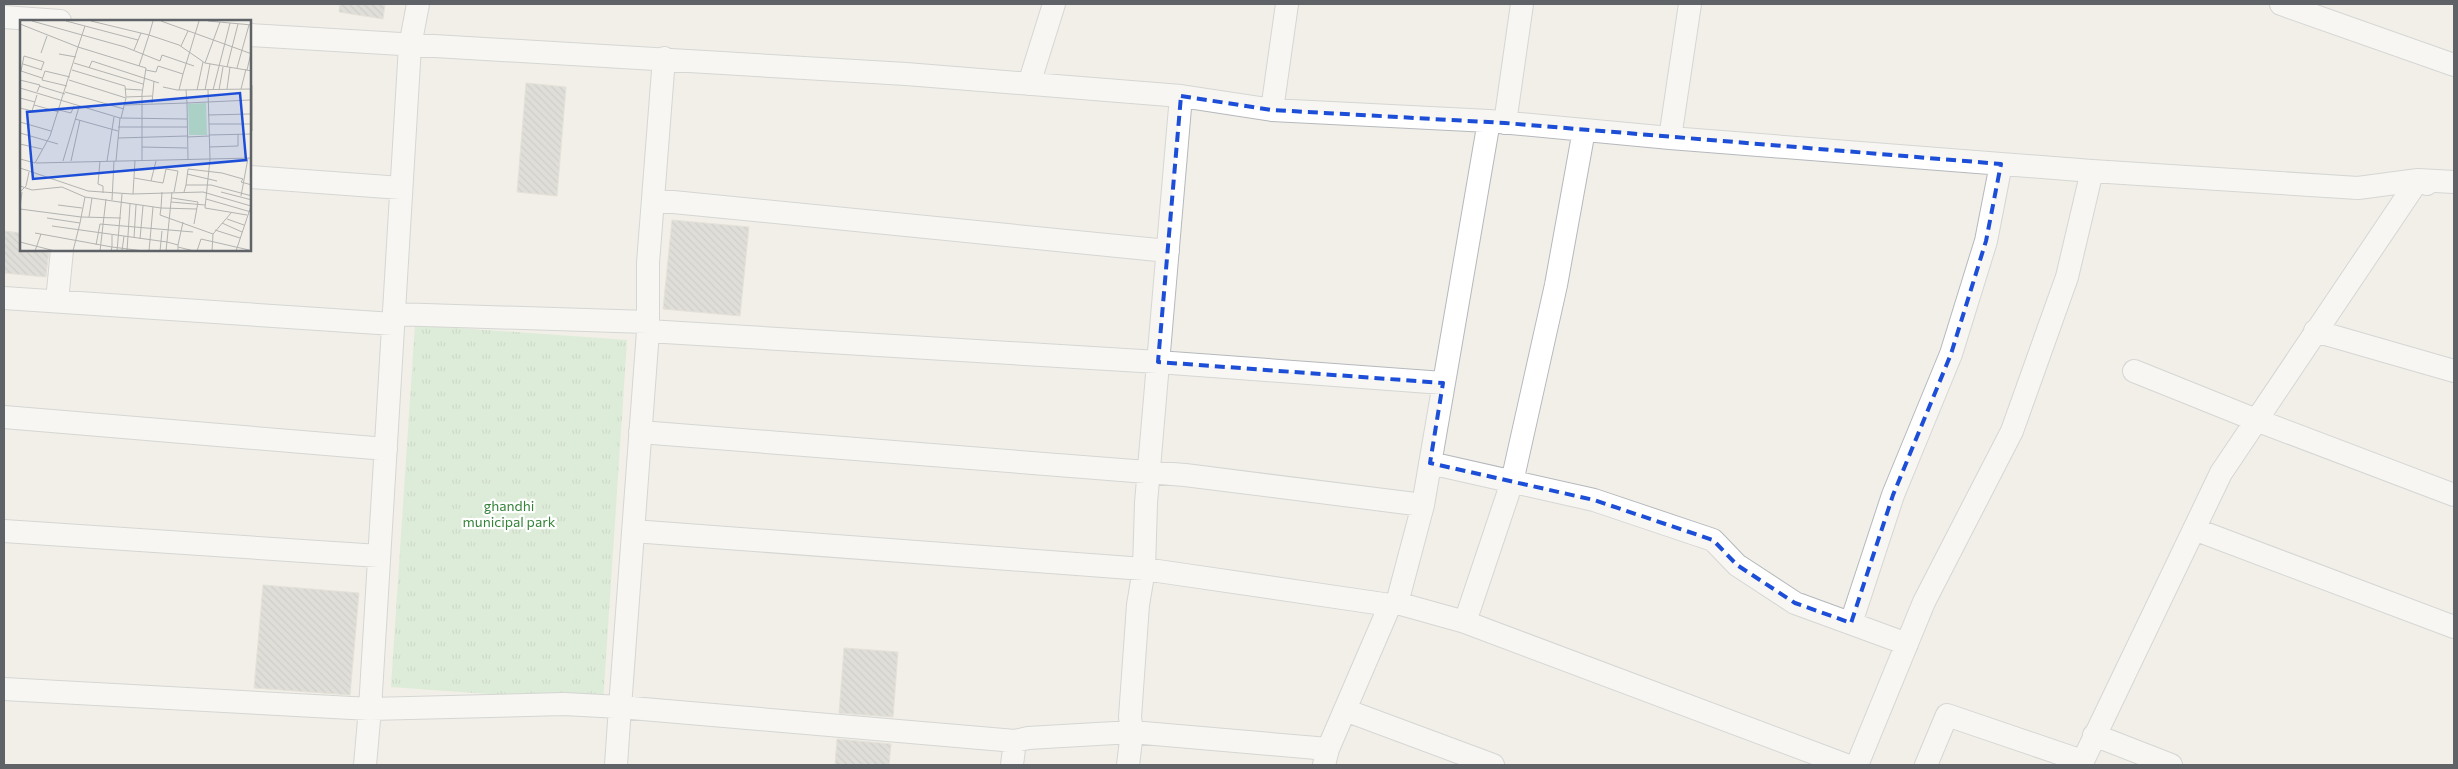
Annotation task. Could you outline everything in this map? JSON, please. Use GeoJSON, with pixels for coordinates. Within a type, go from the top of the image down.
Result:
{"type":"FeatureCollection","features":[{"type":"Feature","properties":{"kind":"street"},"geometry":{"type":"LineString","coordinates":[[365,765],[410,46],[418,4]]}},
{"type":"Feature","properties":{"kind":"street"},"geometry":{"type":"LineString","coordinates":[[1029,84],[1054,4]]}},
{"type":"Feature","properties":{"kind":"street"},"geometry":{"type":"LineString","coordinates":[[1272,110],[1287,4]]}},
{"type":"Feature","properties":{"kind":"street"},"geometry":{"type":"LineString","coordinates":[[4,690],[370,709],[564,704],[620,707],[1015,742],[1028,738],[1132,732],[1326,757],[1393,604],[1423,505],[1442,383],[1522,4]]}},
{"type":"Feature","properties":{"kind":"street"},"geometry":{"type":"LineString","coordinates":[[1670,138],[1690,4]]}},
{"type":"Feature","properties":{"kind":"street"},"geometry":{"type":"LineString","coordinates":[[2282,4],[2454,65]]}},
{"type":"Feature","properties":{"kind":"street"},"geometry":{"type":"LineString","coordinates":[[4,17],[46,20]]}},
{"type":"Feature","properties":{"kind":"street"},"geometry":{"type":"LineString","coordinates":[[251,35],[410,46],[664,58],[1029,84],[1181,96],[1272,110],[1497,122],[1670,138],[2092,171],[2358,188],[2418,180],[2454,182]]}},
{"type":"Feature","properties":{"kind":"street"},"geometry":{"type":"LineString","coordinates":[[616,765],[648,327],[648,263],[664,58]]}},
{"type":"Feature","properties":{"kind":"street"},"geometry":{"type":"LineString","coordinates":[[1128,765],[1132,732],[1130,717],[1138,604],[1144,569],[1148,472],[1181,96]]}},
{"type":"Feature","properties":{"kind":"street"},"geometry":{"type":"LineString","coordinates":[[1465,622],[1512,482],[1556,285],[1584,130]]}},
{"type":"Feature","properties":{"kind":"street"},"geometry":{"type":"LineString","coordinates":[[1851,623],[1893,495],[1951,354],[1986,241],[2000,164]]}},
{"type":"Feature","properties":{"kind":"street"},"geometry":{"type":"LineString","coordinates":[[1857,765],[1924,602],[2012,431],[2067,277],[2092,171]]}},
{"type":"Feature","properties":{"kind":"street"},"geometry":{"type":"LineString","coordinates":[[251,177],[402,188]]}},
{"type":"Feature","properties":{"kind":"street"},"geometry":{"type":"LineString","coordinates":[[2418,180],[2454,193]]}},
{"type":"Feature","properties":{"kind":"street"},"geometry":{"type":"LineString","coordinates":[[1926,765],[1947,715],[2082,763],[2221,473],[2315,330],[2418,180]]}},
{"type":"Feature","properties":{"kind":"street"},"geometry":{"type":"LineString","coordinates":[[653,200],[1168,251]]}},
{"type":"Feature","properties":{"kind":"street"},"geometry":{"type":"LineString","coordinates":[[57,301],[62,251]]}},
{"type":"Feature","properties":{"kind":"street"},"geometry":{"type":"LineString","coordinates":[[4,298],[394,319],[648,327],[1442,383]]}},
{"type":"Feature","properties":{"kind":"street"},"geometry":{"type":"LineString","coordinates":[[2315,330],[2454,371]]}},
{"type":"Feature","properties":{"kind":"street"},"geometry":{"type":"LineString","coordinates":[[2134,371],[2256,420],[2454,495]]}},
{"type":"Feature","properties":{"kind":"street"},"geometry":{"type":"LineString","coordinates":[[4,417],[386,449]]}},
{"type":"Feature","properties":{"kind":"street"},"geometry":{"type":"LineString","coordinates":[[640,432],[1148,472],[1423,505]]}},
{"type":"Feature","properties":{"kind":"street"},"geometry":{"type":"LineString","coordinates":[[1430,463],[1594,500],[1713,540],[1737,566],[1795,603],[1906,644]]}},
{"type":"Feature","properties":{"kind":"street"},"geometry":{"type":"LineString","coordinates":[[2194,529],[2454,627]]}},
{"type":"Feature","properties":{"kind":"street"},"geometry":{"type":"LineString","coordinates":[[4,531],[379,556]]}},
{"type":"Feature","properties":{"kind":"street"},"geometry":{"type":"LineString","coordinates":[[633,531],[1144,569],[1393,604],[1465,622],[1846,765]]}},
{"type":"Feature","properties":{"kind":"street"},"geometry":{"type":"LineString","coordinates":[[1345,710],[1493,765]]}},
{"type":"Feature","properties":{"kind":"street"},"geometry":{"type":"LineString","coordinates":[[2094,735],[2171,765]]}},
{"type":"Feature","properties":{"kind":"street"},"geometry":{"type":"LineString","coordinates":[[1012,765],[1015,742]]}},
{"type":"Feature","properties":{"kind":"highlighted area"},"geometry":{"type":"Polygon","coordinates":[[[1181,96],[1272,110],[1505,123],[2001,164],[1986,241],[1951,354],[1893,495],[1851,623],[1795,603],[1737,565],[1713,540],[1594,500],[1430,463],[1443,383],[1158,362],[1181,96]]]}},
{"type":"Feature","properties":{"kind":"green space","name":"ghandhi municipal park"},"geometry":{"type":"Polygon","coordinates":[[[415,325],[627,340],[603,702],[391,687],[415,325]]]}},
{"type":"Feature","properties":{"kind":"building"},"geometry":{"type":"Polygon","coordinates":[[[340,4],[385,4],[383,19],[339,12],[340,4]]]}},
{"type":"Feature","properties":{"kind":"building"},"geometry":{"type":"Polygon","coordinates":[[[526,83],[566,87],[557,196],[517,192],[526,83]]]}},
{"type":"Feature","properties":{"kind":"building"},"geometry":{"type":"Polygon","coordinates":[[[672,220],[749,227],[740,316],[663,309],[672,220]]]}},
{"type":"Feature","properties":{"kind":"building"},"geometry":{"type":"Polygon","coordinates":[[[4,231],[20,233],[20,251],[49,251],[46,277],[4,273],[4,231]]]}},
{"type":"Feature","properties":{"kind":"building"},"geometry":{"type":"Polygon","coordinates":[[[263,585],[359,593],[350,695],[254,688],[263,585]]]}},
{"type":"Feature","properties":{"kind":"building"},"geometry":{"type":"Polygon","coordinates":[[[844,648],[898,652],[893,717],[839,713],[844,648]]]}},
{"type":"Feature","properties":{"kind":"building"},"geometry":{"type":"Polygon","coordinates":[[[837,739],[891,744],[889,765],[835,765],[837,739]]]}}]}
